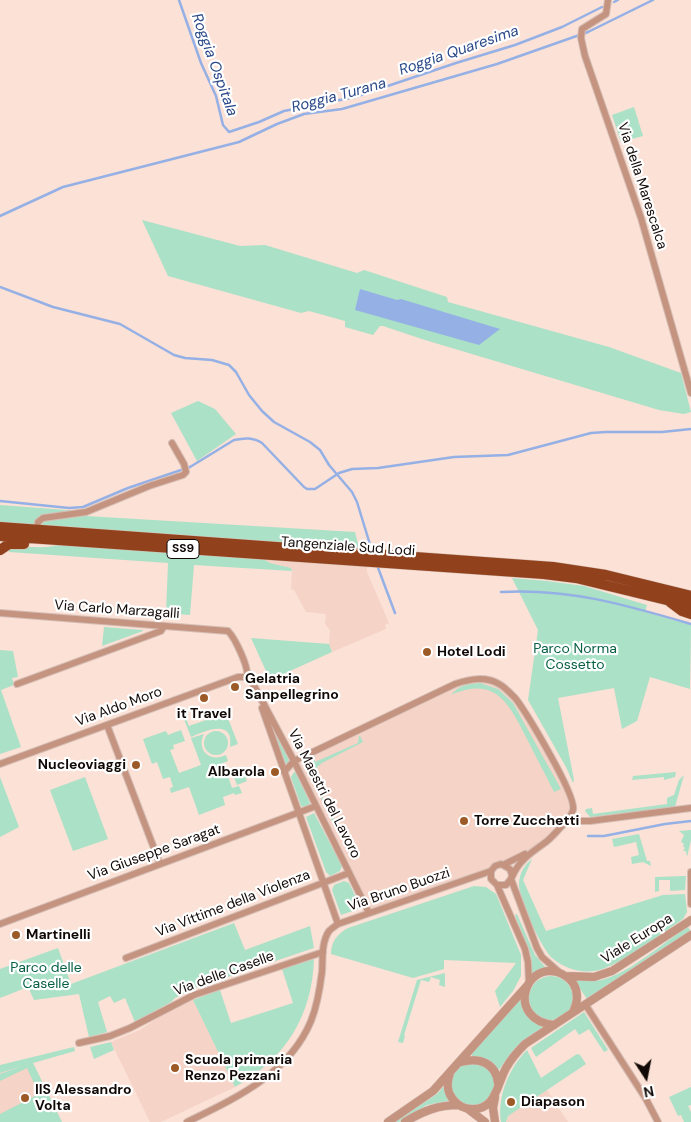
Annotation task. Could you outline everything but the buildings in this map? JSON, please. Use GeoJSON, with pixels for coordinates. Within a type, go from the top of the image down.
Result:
{"type":"FeatureCollection","features":[{"type":"Feature","properties":{"kind":"highway","name":"Tangenziale Sud Lodi"},"geometry":{"type":"LineString","coordinates":[[0,528],[364,557],[567,577],[691,606]]}},
{"type":"Feature","properties":{"kind":"highway","name":"Tangenziale Sud Lodi"},"geometry":{"type":"LineString","coordinates":[[0,536],[364,557]]}},
{"type":"Feature","properties":{"kind":"highway"},"geometry":{"type":"LineString","coordinates":[[0,550],[9,544],[40,545],[54,540]]}},
{"type":"Feature","properties":{"kind":"highway","name":"Tangenziale Sud Lodi"},"geometry":{"type":"LineString","coordinates":[[385,559],[572,569],[691,596]]}},
{"type":"Feature","properties":{"kind":"highway"},"geometry":{"type":"LineString","coordinates":[[656,587],[691,591]]}},
{"type":"Feature","properties":{"kind":"highway"},"geometry":{"type":"LineString","coordinates":[[666,599],[682,611],[691,614]]}},
{"type":"Feature","properties":{"kind":"street","name":"Via della Marescalca"},"geometry":{"type":"LineString","coordinates":[[608,0],[606,14],[584,26],[581,35],[584,56],[641,218],[691,393]]}},
{"type":"Feature","properties":{"kind":"street"},"geometry":{"type":"LineString","coordinates":[[37,530],[38,522],[43,518],[86,512],[149,486],[183,475],[185,469],[172,443]]}},
{"type":"Feature","properties":{"kind":"street","name":"Via Carlo Marzagalli"},"geometry":{"type":"LineString","coordinates":[[0,614],[224,630],[230,633]]}},
{"type":"Feature","properties":{"kind":"street"},"geometry":{"type":"LineString","coordinates":[[17,684],[161,631],[164,626]]}},
{"type":"Feature","properties":{"kind":"street","name":"Via Maestri del Lavoro"},"geometry":{"type":"LineString","coordinates":[[230,633],[247,669],[247,676],[294,761],[369,913]]}},
{"type":"Feature","properties":{"kind":"street","name":"Via Aldo Moro"},"geometry":{"type":"LineString","coordinates":[[0,764],[238,677],[247,676]]}},
{"type":"Feature","properties":{"kind":"street"},"geometry":{"type":"LineString","coordinates":[[284,772],[294,761],[455,684],[470,679],[488,680],[504,687],[517,701],[544,743],[573,802],[573,812],[548,840],[520,862],[506,884],[495,883]]}},
{"type":"Feature","properties":{"kind":"street","name":"Via Maestri del Lavoro"},"geometry":{"type":"LineString","coordinates":[[255,688],[338,924]]}},
{"type":"Feature","properties":{"kind":"street"},"geometry":{"type":"LineString","coordinates":[[107,725],[160,864]]}},
{"type":"Feature","properties":{"kind":"street","name":"Via Giuseppe Saragat"},"geometry":{"type":"LineString","coordinates":[[0,924],[316,806]]}},
{"type":"Feature","properties":{"kind":"street"},"geometry":{"type":"LineString","coordinates":[[566,821],[590,821],[691,808]]}},
{"type":"Feature","properties":{"kind":"street"},"geometry":{"type":"LineString","coordinates":[[536,849],[503,865],[495,866],[491,871],[525,949],[528,962],[528,984],[525,1000],[529,1013],[540,1022],[554,1025]]}},
{"type":"Feature","properties":{"kind":"street"},"geometry":{"type":"LineString","coordinates":[[503,865],[510,869],[511,878],[542,957],[571,980],[646,1098],[658,1122]]}},
{"type":"Feature","properties":{"kind":"street","name":"Via Bruno Buozzi"},"geometry":{"type":"LineString","coordinates":[[338,924],[491,871]]}},
{"type":"Feature","properties":{"kind":"street"},"geometry":{"type":"LineString","coordinates":[[691,872],[691,904]]}},
{"type":"Feature","properties":{"kind":"street","name":"Via Vittime della Violenza"},"geometry":{"type":"LineString","coordinates":[[126,958],[350,873]]}},
{"type":"Feature","properties":{"kind":"street","name":"Via Bruno Buozzi"},"geometry":{"type":"LineString","coordinates":[[467,879],[477,878],[495,883]]}},
{"type":"Feature","properties":{"kind":"street","name":"Viale Europa"},"geometry":{"type":"LineString","coordinates":[[388,1122],[433,1091],[539,974],[552,971],[562,974],[594,976],[612,971],[691,920]]}},
{"type":"Feature","properties":{"kind":"street"},"geometry":{"type":"LineString","coordinates":[[187,1122],[242,1095],[273,1072],[301,1040],[311,1020],[320,981],[323,952],[329,931],[338,924]]}},
{"type":"Feature","properties":{"kind":"street","name":"Viale Europa"},"geometry":{"type":"LineString","coordinates":[[495,1122],[493,1108],[498,1085],[507,1066],[525,1044],[691,935]]}},
{"type":"Feature","properties":{"kind":"street","name":"Via delle Caselle"},"geometry":{"type":"LineString","coordinates":[[79,1044],[125,1031],[194,995],[323,952]]}},
{"type":"Feature","properties":{"kind":"street"},"geometry":{"type":"LineString","coordinates":[[573,1012],[578,999],[577,992]]}},
{"type":"Feature","properties":{"kind":"street"},"geometry":{"type":"LineString","coordinates":[[460,1062],[471,1059],[482,1061],[494,1070],[498,1085]]}},
{"type":"Feature","properties":{"kind":"street"},"geometry":{"type":"LineString","coordinates":[[450,1073],[447,1087],[454,1101],[477,1114],[485,1122]]}},
{"type":"Feature","properties":{"kind":"street"},"geometry":{"type":"LineString","coordinates":[[408,1120],[436,1107],[475,1109],[483,1107],[490,1103],[495,1096]]}},
{"type":"Feature","properties":{"kind":"shaded area"},"geometry":{"type":"Polygon","coordinates":[[[263,559],[367,566],[367,572],[389,623],[385,625],[386,629],[332,652],[329,644],[330,630],[325,624],[326,614],[306,612],[294,590],[291,589],[291,568],[270,563],[263,559]]]}},
{"type":"Feature","properties":{"kind":"shaded area"},"geometry":{"type":"Polygon","coordinates":[[[487,680],[507,691],[543,743],[572,801],[570,815],[547,840],[530,851],[489,871],[370,911],[295,762],[454,685],[487,680]]]}},
{"type":"Feature","properties":{"kind":"shaded area","name":"Scuola primaria Renzo Pezzani"},"geometry":{"type":"Polygon","coordinates":[[[193,1000],[235,1087],[161,1122],[150,1122],[111,1042],[140,1030],[162,1015],[193,1000]]]}},
{"type":"Feature","properties":{"kind":"shaded area","name":"IIS Alessandro Volta"},"geometry":{"type":"Polygon","coordinates":[[[33,1063],[62,1122],[0,1122],[0,1073],[33,1063]]]}},
{"type":"Feature","properties":{"kind":"shaded area"},"geometry":{"type":"Polygon","coordinates":[[[547,1090],[568,1122],[506,1122],[508,1116],[547,1090]]]}},
{"type":"Feature","properties":{"kind":"green space"},"geometry":{"type":"Polygon","coordinates":[[[634,107],[643,136],[621,142],[612,115],[634,107]]]}},
{"type":"Feature","properties":{"kind":"green space"},"geometry":{"type":"Polygon","coordinates":[[[142,220],[240,246],[265,245],[357,273],[364,270],[447,297],[448,302],[609,347],[681,373],[691,412],[684,414],[659,410],[383,326],[380,326],[373,335],[345,327],[345,321],[309,311],[301,313],[168,276],[142,220]]]}},
{"type":"Feature","properties":{"kind":"green space"},"geometry":{"type":"Polygon","coordinates":[[[198,401],[215,409],[236,434],[197,461],[171,413],[198,401]]]}},
{"type":"Feature","properties":{"kind":"green space"},"geometry":{"type":"Polygon","coordinates":[[[0,505],[79,511],[86,514],[86,516],[355,532],[359,548],[0,523],[0,505]]]}},
{"type":"Feature","properties":{"kind":"green space"},"geometry":{"type":"Polygon","coordinates":[[[58,545],[263,559],[270,563],[291,568],[292,571],[194,565],[190,615],[166,613],[168,563],[9,552],[9,549],[15,548],[58,545]]]}},
{"type":"Feature","properties":{"kind":"green space","name":"Parco Norma Cossetto"},"geometry":{"type":"Polygon","coordinates":[[[512,578],[584,586],[647,605],[645,612],[691,625],[690,689],[650,677],[637,721],[622,729],[614,688],[558,698],[574,780],[573,783],[528,700],[538,630],[512,578]]]}},
{"type":"Feature","properties":{"kind":"green space"},"geometry":{"type":"Polygon","coordinates":[[[104,627],[143,630],[143,631],[102,646],[104,627]]]}},
{"type":"Feature","properties":{"kind":"green space"},"geometry":{"type":"Polygon","coordinates":[[[251,638],[329,644],[332,652],[270,680],[251,638]]]}},
{"type":"Feature","properties":{"kind":"green space"},"geometry":{"type":"Polygon","coordinates":[[[0,650],[13,651],[18,677],[12,678],[14,685],[1,690],[21,747],[0,754],[0,650]]]}},
{"type":"Feature","properties":{"kind":"green space"},"geometry":{"type":"Polygon","coordinates":[[[480,683],[498,689],[513,703],[561,789],[554,792],[513,713],[498,696],[489,691],[479,689],[466,690],[451,695],[457,689],[464,686],[480,683]]]}},
{"type":"Feature","properties":{"kind":"green space"},"geometry":{"type":"Polygon","coordinates":[[[180,709],[183,711],[189,726],[226,713],[238,744],[230,747],[228,732],[217,729],[191,737],[180,709]]]}},
{"type":"Feature","properties":{"kind":"green space"},"geometry":{"type":"Polygon","coordinates":[[[181,730],[185,741],[173,745],[174,749],[170,750],[179,773],[201,765],[191,738],[204,734],[202,740],[203,750],[210,756],[220,757],[226,755],[228,761],[218,765],[223,777],[228,776],[232,788],[239,786],[242,793],[235,795],[234,793],[223,797],[225,805],[199,815],[189,787],[171,793],[170,788],[173,787],[170,777],[163,779],[157,762],[152,764],[143,739],[166,731],[168,735],[181,730]]]}},
{"type":"Feature","properties":{"kind":"green space"},"geometry":{"type":"Polygon","coordinates":[[[216,731],[225,734],[228,743],[225,752],[216,755],[207,752],[204,743],[207,734],[216,731]]]}},
{"type":"Feature","properties":{"kind":"green space"},"geometry":{"type":"Polygon","coordinates":[[[273,731],[275,731],[290,762],[287,767],[273,731]]]}},
{"type":"Feature","properties":{"kind":"green space"},"geometry":{"type":"Polygon","coordinates":[[[359,736],[363,742],[322,763],[314,772],[318,789],[335,821],[333,823],[304,763],[307,759],[315,756],[315,762],[358,743],[359,736]]]}},
{"type":"Feature","properties":{"kind":"green space"},"geometry":{"type":"Polygon","coordinates":[[[242,768],[247,781],[237,785],[232,772],[242,768]]]}},
{"type":"Feature","properties":{"kind":"green space"},"geometry":{"type":"Polygon","coordinates":[[[294,772],[310,803],[304,807],[301,806],[291,777],[294,772]]]}},
{"type":"Feature","properties":{"kind":"green space"},"geometry":{"type":"Polygon","coordinates":[[[676,772],[675,777],[664,780],[664,777],[632,780],[633,776],[676,772]]]}},
{"type":"Feature","properties":{"kind":"green space"},"geometry":{"type":"Polygon","coordinates":[[[684,775],[675,807],[590,817],[585,811],[592,808],[593,814],[667,804],[667,798],[674,795],[679,780],[684,775]]]}},
{"type":"Feature","properties":{"kind":"green space"},"geometry":{"type":"Polygon","coordinates":[[[0,777],[19,827],[0,837],[0,777]]]}},
{"type":"Feature","properties":{"kind":"green space"},"geometry":{"type":"Polygon","coordinates":[[[85,777],[108,839],[73,851],[50,790],[85,777]]]}},
{"type":"Feature","properties":{"kind":"green space"},"geometry":{"type":"Polygon","coordinates":[[[314,813],[342,866],[340,871],[330,876],[326,872],[306,817],[314,813]]]}},
{"type":"Feature","properties":{"kind":"green space"},"geometry":{"type":"Polygon","coordinates":[[[691,830],[687,857],[686,851],[683,851],[685,848],[684,844],[681,842],[684,835],[679,831],[691,830]]]}},
{"type":"Feature","properties":{"kind":"green space"},"geometry":{"type":"Polygon","coordinates":[[[639,834],[647,861],[650,861],[651,866],[643,862],[632,864],[631,857],[639,855],[636,842],[614,847],[612,839],[639,834]]]}},
{"type":"Feature","properties":{"kind":"green space"},"geometry":{"type":"Polygon","coordinates":[[[532,859],[523,880],[546,931],[663,895],[685,894],[687,912],[683,919],[614,964],[594,971],[572,969],[557,962],[547,953],[523,901],[519,885],[520,877],[524,867],[532,859]]]}},
{"type":"Feature","properties":{"kind":"green space"},"geometry":{"type":"Polygon","coordinates":[[[686,876],[685,890],[670,891],[670,880],[659,880],[659,891],[655,892],[655,877],[686,876]]]}},
{"type":"Feature","properties":{"kind":"green space"},"geometry":{"type":"Polygon","coordinates":[[[344,881],[349,883],[361,908],[341,915],[332,890],[334,885],[344,881]]]}},
{"type":"Feature","properties":{"kind":"green space"},"geometry":{"type":"Polygon","coordinates":[[[474,886],[486,887],[496,894],[521,955],[521,976],[513,991],[500,1007],[495,991],[516,963],[444,960],[444,969],[413,978],[331,954],[335,939],[348,928],[474,886]]]}},
{"type":"Feature","properties":{"kind":"green space"},"geometry":{"type":"Polygon","coordinates":[[[517,914],[535,955],[546,968],[532,974],[531,956],[515,915],[517,914]]]}},
{"type":"Feature","properties":{"kind":"green space","name":"Parco delle Caselle"},"geometry":{"type":"Polygon","coordinates":[[[234,923],[245,950],[310,926],[314,948],[198,987],[175,998],[135,1022],[125,998],[114,1003],[110,996],[98,1002],[107,1032],[89,1037],[79,994],[34,1000],[28,987],[0,998],[0,969],[58,948],[71,984],[234,923]]]}},
{"type":"Feature","properties":{"kind":"green space"},"geometry":{"type":"Polygon","coordinates":[[[688,927],[691,932],[587,999],[575,981],[601,980],[626,970],[688,927]]]}},
{"type":"Feature","properties":{"kind":"green space"},"geometry":{"type":"Polygon","coordinates":[[[314,959],[308,1000],[292,1034],[268,1063],[253,1076],[235,1087],[193,1000],[220,990],[231,1023],[293,1003],[282,969],[314,959]]]}},
{"type":"Feature","properties":{"kind":"green space"},"geometry":{"type":"Polygon","coordinates":[[[445,973],[445,987],[439,985],[440,980],[431,977],[429,982],[421,980],[403,1043],[398,1042],[417,980],[445,973]]]}},
{"type":"Feature","properties":{"kind":"green space"},"geometry":{"type":"Polygon","coordinates":[[[547,976],[555,976],[567,982],[573,998],[567,1014],[555,1020],[547,1020],[535,1014],[529,1002],[529,994],[535,982],[547,976]]]}},
{"type":"Feature","properties":{"kind":"green space"},"geometry":{"type":"Polygon","coordinates":[[[519,1000],[522,1001],[529,1017],[543,1027],[516,1047],[498,1071],[484,1059],[472,1056],[471,1053],[519,1000]]]}},
{"type":"Feature","properties":{"kind":"green space"},"geometry":{"type":"Polygon","coordinates":[[[584,1012],[608,1050],[604,1052],[589,1029],[579,1035],[575,1029],[536,1057],[531,1048],[584,1012]]]}},
{"type":"Feature","properties":{"kind":"green space"},"geometry":{"type":"Polygon","coordinates":[[[111,1042],[114,1050],[94,1059],[90,1047],[111,1042]]]}},
{"type":"Feature","properties":{"kind":"green space"},"geometry":{"type":"Polygon","coordinates":[[[74,1047],[75,1051],[33,1063],[62,1122],[0,1122],[0,1114],[39,1094],[27,1068],[0,1081],[0,1074],[22,1066],[0,1073],[0,1065],[74,1047]]]}},
{"type":"Feature","properties":{"kind":"green space"},"geometry":{"type":"Polygon","coordinates":[[[527,1050],[541,1078],[577,1054],[580,1055],[586,1064],[508,1116],[506,1122],[501,1122],[501,1103],[506,1083],[515,1065],[527,1050]]]}},
{"type":"Feature","properties":{"kind":"green space"},"geometry":{"type":"Polygon","coordinates":[[[473,1062],[485,1066],[491,1072],[495,1084],[491,1096],[485,1102],[473,1106],[461,1102],[455,1096],[451,1084],[455,1072],[461,1066],[473,1062]]]}},
{"type":"Feature","properties":{"kind":"green space"},"geometry":{"type":"Polygon","coordinates":[[[444,1086],[448,1101],[427,1105],[399,1122],[395,1122],[437,1094],[444,1086]]]}},
{"type":"Feature","properties":{"kind":"green space"},"geometry":{"type":"Polygon","coordinates":[[[691,1087],[691,1105],[688,1106],[691,1112],[691,1122],[684,1122],[681,1115],[678,1116],[669,1097],[691,1087]]]}},
{"type":"Feature","properties":{"kind":"water"},"geometry":{"type":"Polygon","coordinates":[[[360,289],[397,300],[401,299],[500,329],[479,345],[355,310],[360,289]]]}},
{"type":"Feature","properties":{"kind":"waterway","name":"Roggia Quaresima"},"geometry":{"type":"LineString","coordinates":[[179,0],[201,63],[216,96],[223,125],[229,132],[284,111],[355,97],[515,45],[562,27],[602,7]]}},
{"type":"Feature","properties":{"kind":"waterway","name":"Roggia Quaresima"},"geometry":{"type":"LineString","coordinates":[[614,2],[618,0]]}},
{"type":"Feature","properties":{"kind":"waterway","name":"Roggia Turana"},"geometry":{"type":"LineString","coordinates":[[0,216],[63,187],[239,142],[304,114],[342,109],[497,64],[588,32],[653,0]]}},
{"type":"Feature","properties":{"kind":"waterway"},"geometry":{"type":"LineString","coordinates":[[0,287],[53,307],[120,324],[174,355],[185,358],[212,360],[229,365],[236,372],[249,395],[262,411],[274,422],[310,442],[320,450],[329,465],[352,492],[357,502],[372,551]]}},
{"type":"Feature","properties":{"kind":"waterway"},"geometry":{"type":"LineString","coordinates":[[0,501],[69,508],[83,507],[128,488],[190,467],[234,440],[241,439],[252,439],[262,443],[304,487],[315,489],[339,473],[352,469],[378,468],[454,457],[508,455],[591,433],[662,432],[691,429]]}},
{"type":"Feature","properties":{"kind":"waterway"},"geometry":{"type":"LineString","coordinates":[[377,565],[395,613]]}},
{"type":"Feature","properties":{"kind":"waterway"},"geometry":{"type":"LineString","coordinates":[[501,592],[526,591],[574,595],[620,604],[691,624]]}},
{"type":"Feature","properties":{"kind":"waterway"},"geometry":{"type":"LineString","coordinates":[[588,836],[604,836],[691,821]]}},
{"type":"Feature","properties":{"kind":"place","name":"Hotel Lodi"},"geometry":{"type":"Point","coordinates":[427,652]}},
{"type":"Feature","properties":{"kind":"place","name":"Gelatria Sanpellegrino"},"geometry":{"type":"Point","coordinates":[235,687]}},
{"type":"Feature","properties":{"kind":"place","name":"it Travel"},"geometry":{"type":"Point","coordinates":[204,698]}},
{"type":"Feature","properties":{"kind":"place","name":"Nucleoviaggi"},"geometry":{"type":"Point","coordinates":[136,765]}},
{"type":"Feature","properties":{"kind":"place","name":"Albarola"},"geometry":{"type":"Point","coordinates":[275,772]}},
{"type":"Feature","properties":{"kind":"place","name":"Torre Zucchetti"},"geometry":{"type":"Point","coordinates":[464,821]}},
{"type":"Feature","properties":{"kind":"place","name":"Martinelli"},"geometry":{"type":"Point","coordinates":[16,935]}},
{"type":"Feature","properties":{"kind":"place","name":"Scuola primaria Renzo Pezzani"},"geometry":{"type":"Point","coordinates":[175,1068]}},
{"type":"Feature","properties":{"kind":"place","name":"IIS Alessandro Volta"},"geometry":{"type":"Point","coordinates":[25,1098]}},
{"type":"Feature","properties":{"kind":"place","name":"Diapason"},"geometry":{"type":"Point","coordinates":[511,1102]}},
{"type":"Feature","properties":{"kind":"water label","name":"Roggia Ospitala"},"geometry":{"type":"Point","coordinates":[214,65]}}]}
